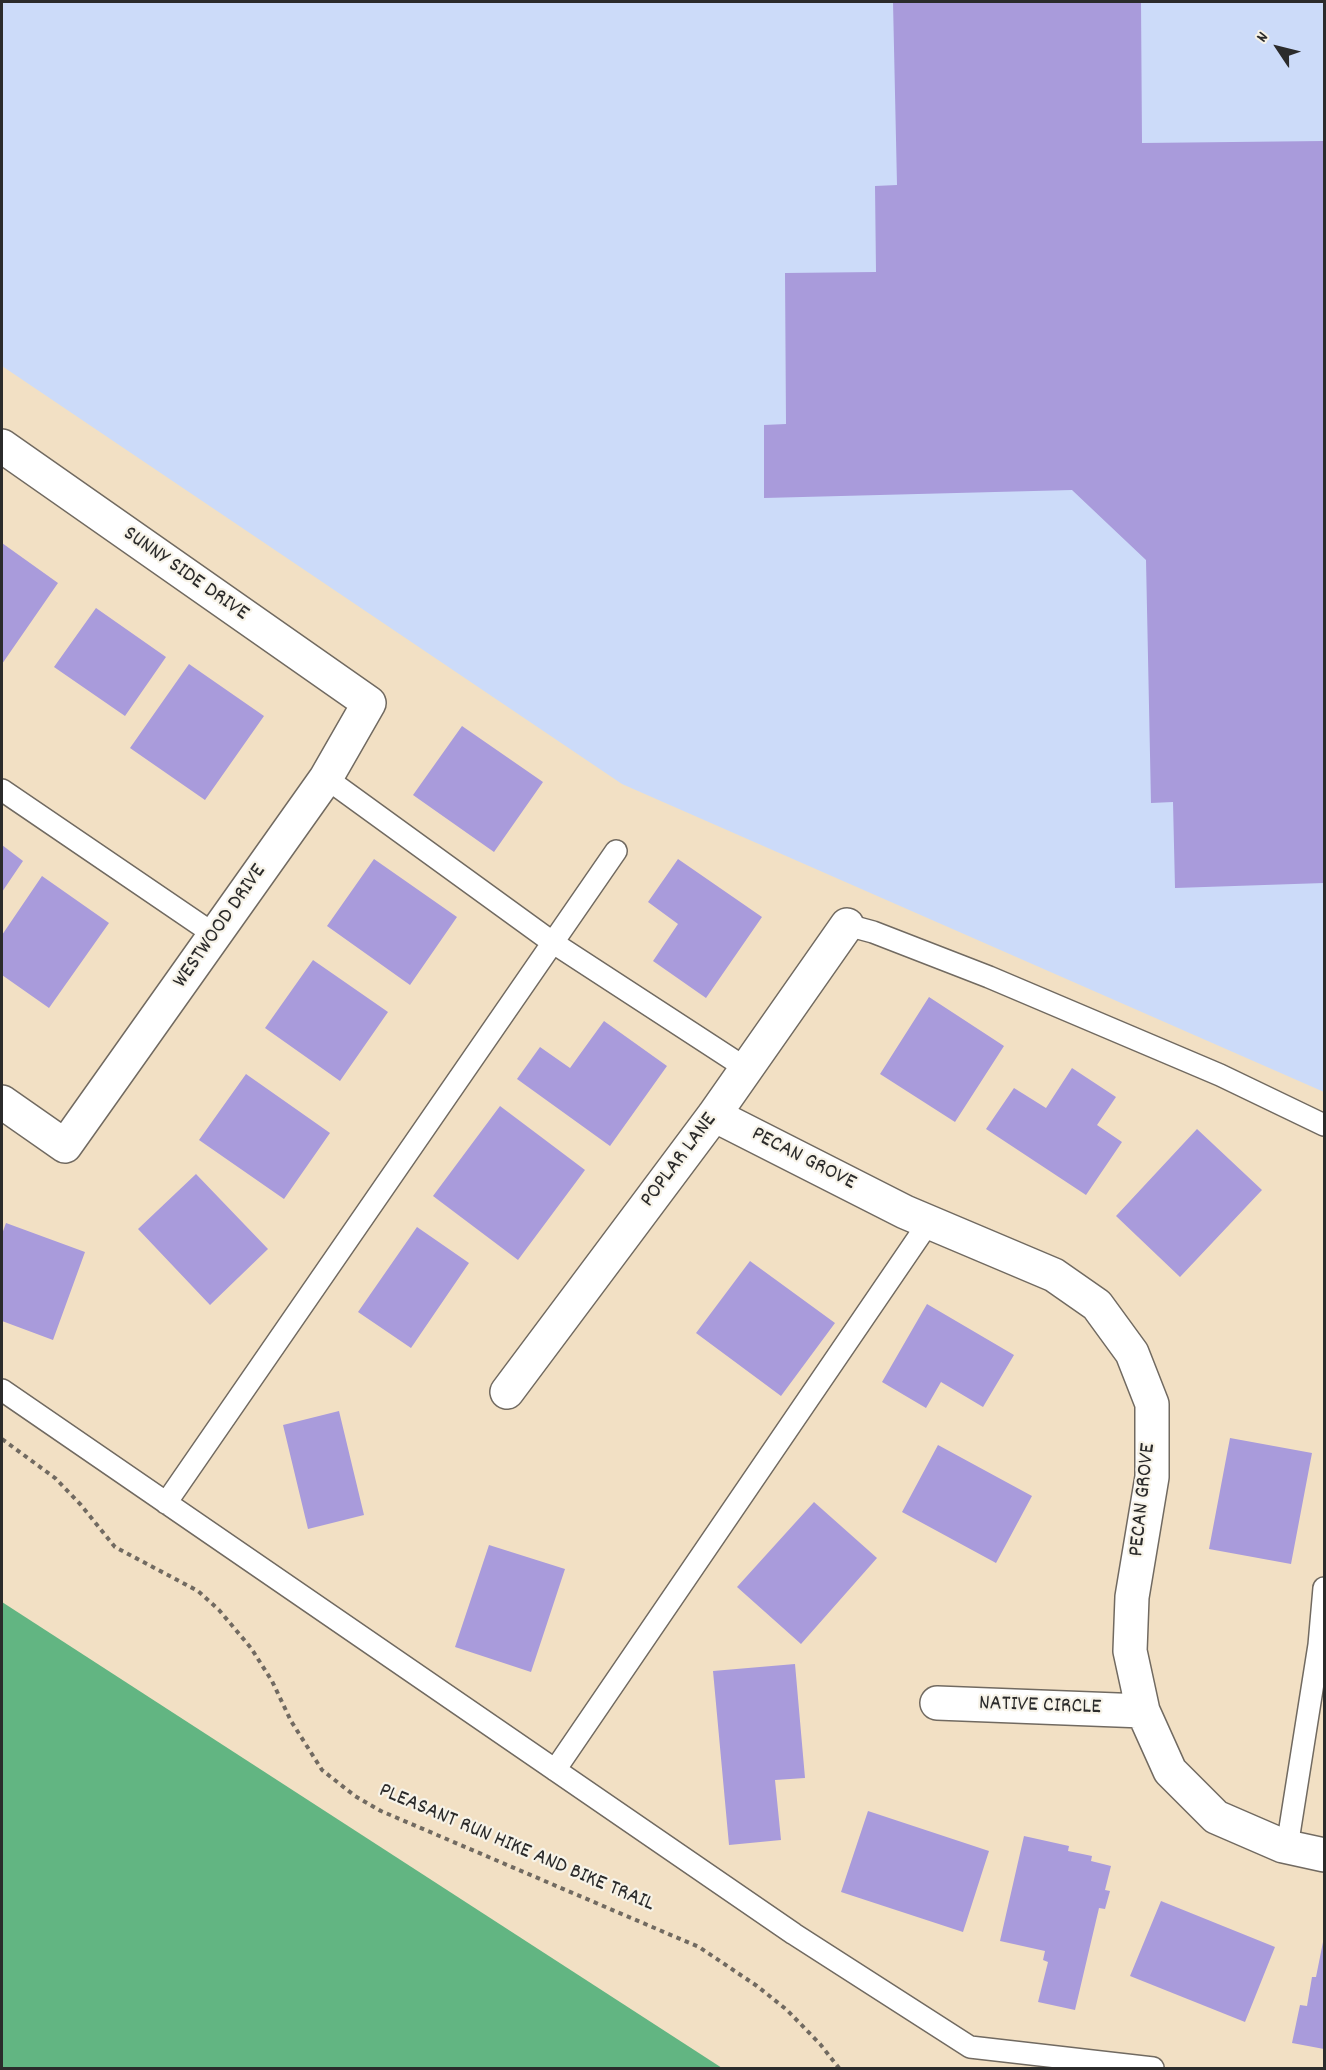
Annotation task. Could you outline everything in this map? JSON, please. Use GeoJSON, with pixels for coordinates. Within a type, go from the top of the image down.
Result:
{"type":"FeatureCollection","features":[{"type":"Feature","properties":{"kind":"street","name":"SUNNY SIDE DRIVE"},"geometry":{"type":"LineString","coordinates":[[2,446],[369,703]]}},
{"type":"Feature","properties":{"kind":"street","name":"WESTWOOD DRIVE"},"geometry":{"type":"LineString","coordinates":[[2,1102],[65,1146],[326,778],[369,703]]}},
{"type":"Feature","properties":{"kind":"street","name":"POPLAR LANE"},"geometry":{"type":"LineString","coordinates":[[507,1392],[714,1115],[847,925]]}},
{"type":"Feature","properties":{"kind":"street","name":"PECAN GROVE"},"geometry":{"type":"LineString","coordinates":[[714,1115],[905,1212],[1054,1275],[1097,1305],[1132,1353],[1152,1404],[1152,1477],[1132,1597],[1130,1651],[1143,1711],[1170,1771],[1216,1817],[1287,1847],[1324,1855]]}},
{"type":"Feature","properties":{"kind":"street","name":"NATIVE CIRCLE"},"geometry":{"type":"LineString","coordinates":[[937,1703],[1143,1711]]}},
{"type":"Feature","properties":{"kind":"lane"},"geometry":{"type":"LineString","coordinates":[[326,778],[552,942],[747,1069]]}},
{"type":"Feature","properties":{"kind":"lane"},"geometry":{"type":"LineString","coordinates":[[2,790],[215,935]]}},
{"type":"Feature","properties":{"kind":"lane"},"geometry":{"type":"LineString","coordinates":[[166,1503],[616,851]]}},
{"type":"Feature","properties":{"kind":"lane"},"geometry":{"type":"LineString","coordinates":[[847,925],[873,932],[988,977],[1220,1076],[1324,1125]]}},
{"type":"Feature","properties":{"kind":"lane"},"geometry":{"type":"LineString","coordinates":[[555,1770],[929,1222]]}},
{"type":"Feature","properties":{"kind":"lane"},"geometry":{"type":"LineString","coordinates":[[2,1390],[794,1934],[970,2047],[1153,2068]]}},
{"type":"Feature","properties":{"kind":"lane"},"geometry":{"type":"LineString","coordinates":[[1287,1847],[1319,1645],[1324,1588]]}},
{"type":"Feature","properties":{"kind":"path","name":"PLEASANT RUN HIKE AND BIKE TRAIL"},"geometry":{"type":"LineString","coordinates":[[2,1439],[55,1478],[81,1505],[115,1547],[198,1591],[219,1611],[251,1648],[272,1681],[291,1721],[322,1770],[354,1796],[381,1811],[699,1947],[757,1986],[787,2010],[820,2044],[839,2068]]}},
{"type":"Feature","properties":{"kind":"shaded area"},"geometry":{"type":"Polygon","coordinates":[[[2,2],[1324,2],[1324,1092],[622,784],[2,366],[2,2]]]}},
{"type":"Feature","properties":{"kind":"green space"},"geometry":{"type":"Polygon","coordinates":[[[2,1602],[722,2068],[2,2068],[2,1602]]]}},
{"type":"Feature","properties":{"kind":"building"},"geometry":{"type":"Polygon","coordinates":[[[893,2],[1141,2],[1142,143],[1324,141],[1324,883],[1175,888],[1173,802],[1151,803],[1146,560],[1072,490],[764,498],[764,425],[786,424],[785,273],[876,272],[875,186],[897,185],[893,2]]]}},
{"type":"Feature","properties":{"kind":"building"},"geometry":{"type":"Polygon","coordinates":[[[2,543],[58,583],[2,664],[2,543]]]}},
{"type":"Feature","properties":{"kind":"building"},"geometry":{"type":"Polygon","coordinates":[[[96,608],[166,657],[125,716],[54,667],[96,608]]]}},
{"type":"Feature","properties":{"kind":"building"},"geometry":{"type":"Polygon","coordinates":[[[189,664],[264,716],[205,800],[130,748],[189,664]]]}},
{"type":"Feature","properties":{"kind":"building"},"geometry":{"type":"Polygon","coordinates":[[[462,726],[543,782],[494,852],[413,795],[462,726]]]}},
{"type":"Feature","properties":{"kind":"building"},"geometry":{"type":"Polygon","coordinates":[[[2,845],[23,861],[2,892],[2,845]]]}},
{"type":"Feature","properties":{"kind":"building"},"geometry":{"type":"Polygon","coordinates":[[[374,859],[457,917],[410,985],[327,926],[374,859]]]}},
{"type":"Feature","properties":{"kind":"building"},"geometry":{"type":"Polygon","coordinates":[[[678,859],[762,917],[706,998],[653,961],[678,924],[648,902],[678,859]]]}},
{"type":"Feature","properties":{"kind":"building"},"geometry":{"type":"Polygon","coordinates":[[[42,876],[109,923],[49,1008],[2,975],[2,935],[42,876]]]}},
{"type":"Feature","properties":{"kind":"building"},"geometry":{"type":"Polygon","coordinates":[[[313,960],[388,1012],[340,1081],[265,1028],[313,960]]]}},
{"type":"Feature","properties":{"kind":"building"},"geometry":{"type":"Polygon","coordinates":[[[929,997],[1004,1046],[955,1122],[880,1074],[929,997]]]}},
{"type":"Feature","properties":{"kind":"building"},"geometry":{"type":"Polygon","coordinates":[[[604,1021],[667,1066],[610,1146],[517,1079],[540,1047],[570,1068],[604,1021]]]}},
{"type":"Feature","properties":{"kind":"building"},"geometry":{"type":"Polygon","coordinates":[[[1072,1068],[1116,1097],[1097,1125],[1122,1142],[1086,1195],[986,1129],[1014,1088],[1046,1108],[1072,1068]]]}},
{"type":"Feature","properties":{"kind":"building"},"geometry":{"type":"Polygon","coordinates":[[[246,1074],[330,1133],[284,1199],[199,1140],[246,1074]]]}},
{"type":"Feature","properties":{"kind":"building"},"geometry":{"type":"Polygon","coordinates":[[[500,1106],[585,1170],[518,1260],[433,1196],[500,1106]]]}},
{"type":"Feature","properties":{"kind":"building"},"geometry":{"type":"Polygon","coordinates":[[[1197,1129],[1262,1190],[1180,1277],[1116,1216],[1197,1129]]]}},
{"type":"Feature","properties":{"kind":"building"},"geometry":{"type":"Polygon","coordinates":[[[196,1174],[268,1249],[210,1305],[138,1229],[196,1174]]]}},
{"type":"Feature","properties":{"kind":"building"},"geometry":{"type":"Polygon","coordinates":[[[6,1223],[85,1252],[53,1340],[2,1321],[2,1234],[6,1223]]]}},
{"type":"Feature","properties":{"kind":"building"},"geometry":{"type":"Polygon","coordinates":[[[417,1227],[469,1263],[411,1348],[358,1312],[417,1227]]]}},
{"type":"Feature","properties":{"kind":"building"},"geometry":{"type":"Polygon","coordinates":[[[750,1261],[835,1323],[781,1396],[696,1333],[750,1261]]]}},
{"type":"Feature","properties":{"kind":"building"},"geometry":{"type":"Polygon","coordinates":[[[927,1304],[1014,1355],[983,1407],[941,1382],[926,1408],[882,1382],[927,1304]]]}},
{"type":"Feature","properties":{"kind":"building"},"geometry":{"type":"Polygon","coordinates":[[[339,1411],[364,1515],[308,1529],[283,1425],[339,1411]]]}},
{"type":"Feature","properties":{"kind":"building"},"geometry":{"type":"Polygon","coordinates":[[[1230,1438],[1312,1453],[1291,1564],[1209,1549],[1230,1438]]]}},
{"type":"Feature","properties":{"kind":"building"},"geometry":{"type":"Polygon","coordinates":[[[938,1445],[1032,1496],[996,1563],[902,1512],[938,1445]]]}},
{"type":"Feature","properties":{"kind":"building"},"geometry":{"type":"Polygon","coordinates":[[[814,1502],[877,1558],[801,1644],[737,1587],[814,1502]]]}},
{"type":"Feature","properties":{"kind":"building"},"geometry":{"type":"Polygon","coordinates":[[[489,1545],[565,1569],[531,1672],[455,1647],[489,1545]]]}},
{"type":"Feature","properties":{"kind":"building"},"geometry":{"type":"Polygon","coordinates":[[[795,1664],[805,1778],[775,1780],[781,1840],[729,1845],[713,1671],[795,1664]]]}},
{"type":"Feature","properties":{"kind":"building"},"geometry":{"type":"Polygon","coordinates":[[[868,1811],[989,1851],[963,1932],[841,1892],[868,1811]]]}},
{"type":"Feature","properties":{"kind":"building"},"geometry":{"type":"Polygon","coordinates":[[[1024,1836],[1069,1846],[1068,1851],[1092,1856],[1091,1861],[1111,1866],[1105,1890],[1110,1891],[1105,1909],[1099,1908],[1075,2010],[1038,2002],[1048,1962],[1043,1960],[1045,1951],[1000,1941],[1024,1836]]]}},
{"type":"Feature","properties":{"kind":"building"},"geometry":{"type":"Polygon","coordinates":[[[1161,1901],[1275,1947],[1245,2022],[1130,1976],[1161,1901]]]}},
{"type":"Feature","properties":{"kind":"building"},"geometry":{"type":"Polygon","coordinates":[[[1323,1942],[1324,2049],[1292,2043],[1300,2005],[1307,2006],[1312,1977],[1316,1977],[1323,1942]]]}}]}
